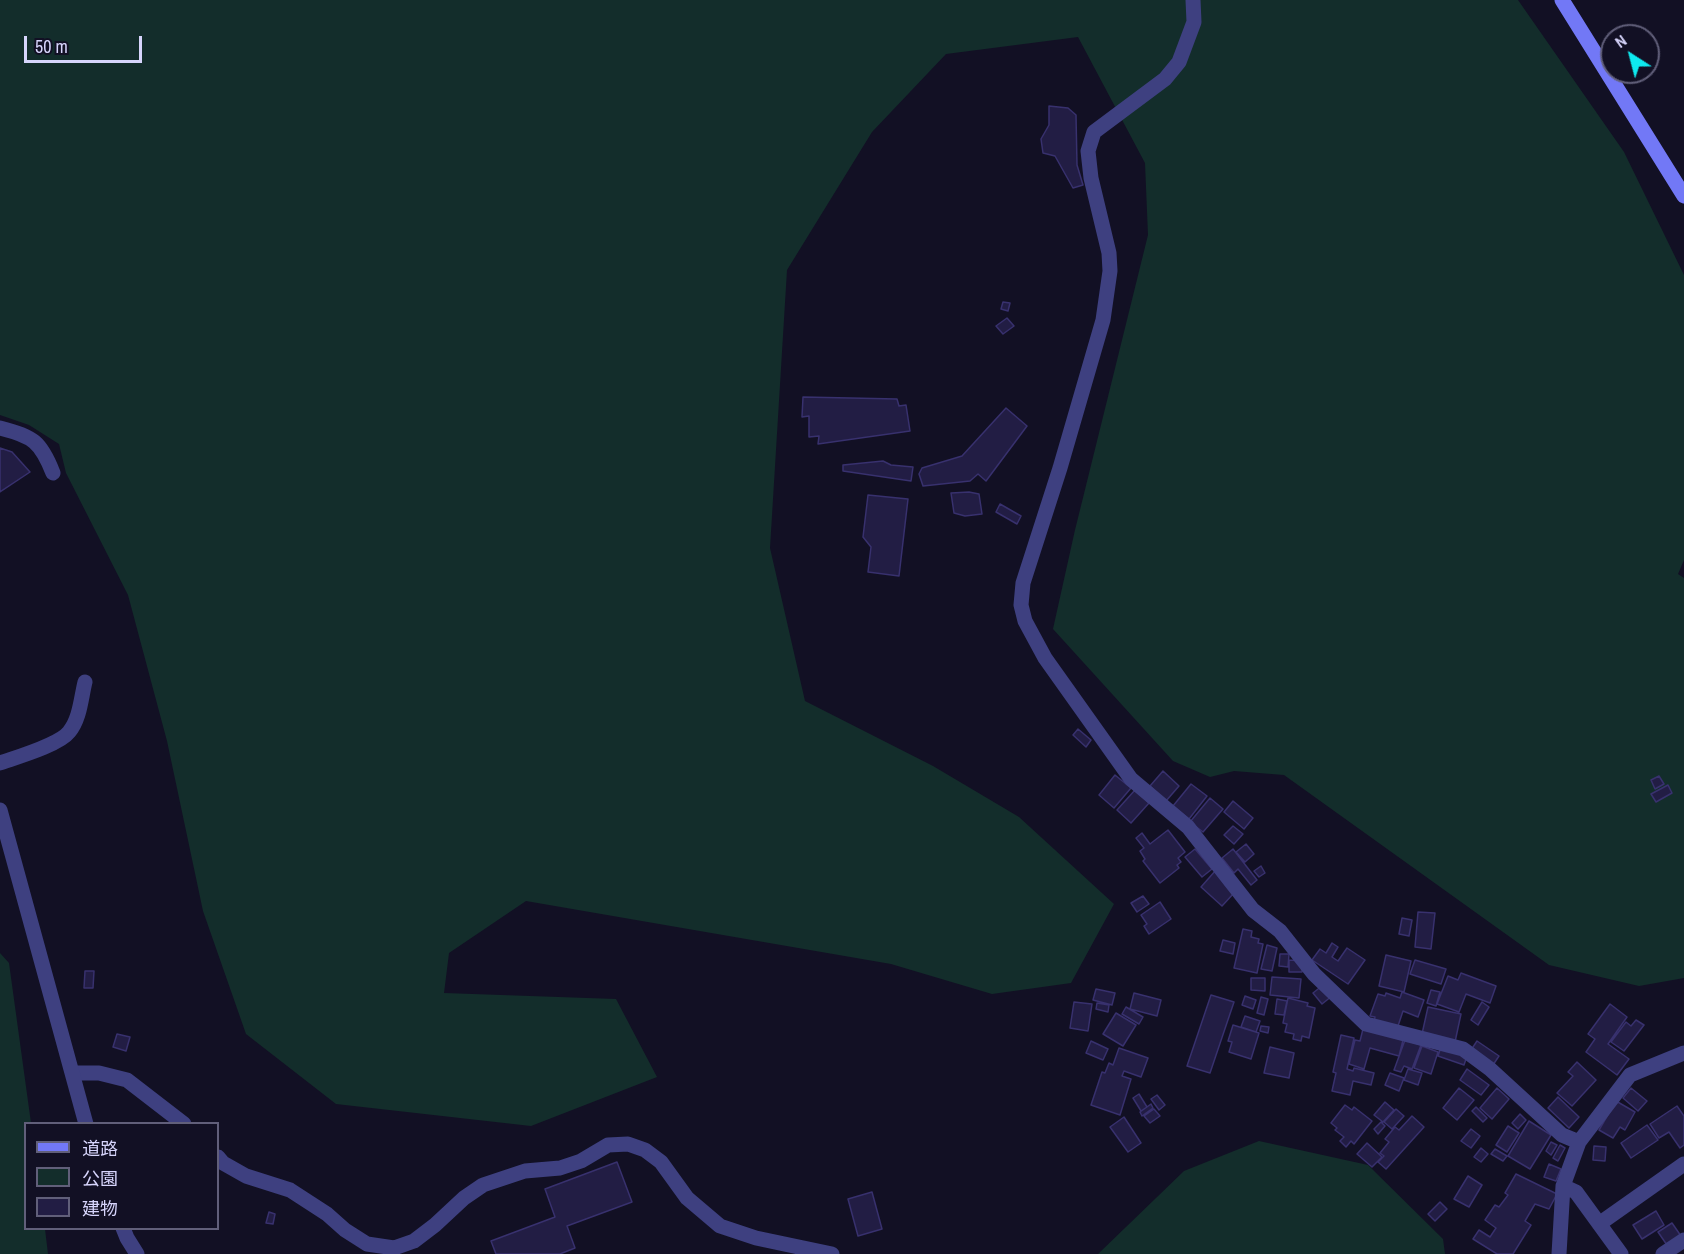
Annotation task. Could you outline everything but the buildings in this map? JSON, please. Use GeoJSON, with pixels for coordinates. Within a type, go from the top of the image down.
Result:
{"type":"FeatureCollection","features":[{"type":"Feature","properties":{"kind":"main road"},"geometry":{"type":"LineString","coordinates":[[1562,0],[1684,196]]}},
{"type":"Feature","properties":{"kind":"street"},"geometry":{"type":"LineString","coordinates":[[1193,0],[1194,22],[1179,62],[1165,79],[1094,132],[1088,151],[1091,178],[1109,253],[1110,271],[1100,332],[1023,583],[1021,605],[1025,621],[1045,658],[1131,779],[1188,827],[1254,910],[1280,931],[1314,974],[1366,1024],[1462,1048],[1562,1135],[1579,1142]]}},
{"type":"Feature","properties":{"kind":"street"},"geometry":{"type":"LineString","coordinates":[[0,428],[20,433],[33,441],[45,452],[53,473]]}},
{"type":"Feature","properties":{"kind":"street"},"geometry":{"type":"LineString","coordinates":[[0,763],[54,743],[69,733],[77,716],[85,682]]}},
{"type":"Feature","properties":{"kind":"street"},"geometry":{"type":"LineString","coordinates":[[0,810],[86,1122]]}},
{"type":"Feature","properties":{"kind":"street"},"geometry":{"type":"LineString","coordinates":[[1559,1254],[1563,1186],[1579,1142],[1630,1075],[1684,1053]]}},
{"type":"Feature","properties":{"kind":"street"},"geometry":{"type":"LineString","coordinates":[[73,1072],[99,1073],[127,1080],[181,1122]]}},
{"type":"Feature","properties":{"kind":"street"},"geometry":{"type":"LineString","coordinates":[[219,1158],[224,1164],[246,1176],[290,1190],[367,1244],[394,1248],[414,1241],[464,1198],[483,1185],[525,1171],[560,1168],[581,1161],[608,1145],[628,1144],[645,1150],[661,1162],[687,1198],[720,1226],[756,1238],[832,1254]]}},
{"type":"Feature","properties":{"kind":"street"},"geometry":{"type":"LineString","coordinates":[[1599,1224],[1684,1164]]}},
{"type":"Feature","properties":{"kind":"street"},"geometry":{"type":"LineString","coordinates":[[1563,1186],[1576,1192],[1621,1254]]}},
{"type":"Feature","properties":{"kind":"street"},"geometry":{"type":"LineString","coordinates":[[124,1230],[137,1254]]}},
{"type":"Feature","properties":{"kind":"street"},"geometry":{"type":"LineString","coordinates":[[1664,1254],[1684,1240]]}},
{"type":"Feature","properties":{"kind":"green space"},"geometry":{"type":"Polygon","coordinates":[[[0,0],[1518,0],[1624,152],[1684,275],[1684,560],[1678,574],[1684,578],[1684,978],[1639,986],[1549,965],[1284,775],[1234,771],[1210,777],[1173,761],[1053,629],[1075,530],[1148,235],[1145,163],[1078,37],[946,54],[872,132],[787,270],[770,548],[805,701],[933,766],[1019,817],[1114,904],[1071,983],[992,994],[891,964],[526,901],[449,953],[444,993],[616,999],[657,1077],[531,1126],[336,1104],[246,1034],[203,911],[167,741],[128,595],[66,473],[59,444],[29,425],[0,415],[0,0]]]}},
{"type":"Feature","properties":{"kind":"green space"},"geometry":{"type":"Polygon","coordinates":[[[0,953],[9,963],[31,1122],[24,1122],[24,1230],[45,1230],[48,1254],[0,1254],[0,953]]]}},
{"type":"Feature","properties":{"kind":"green space"},"geometry":{"type":"Polygon","coordinates":[[[1259,1141],[1368,1165],[1443,1239],[1445,1254],[1098,1254],[1184,1171],[1259,1141]]]}}]}
